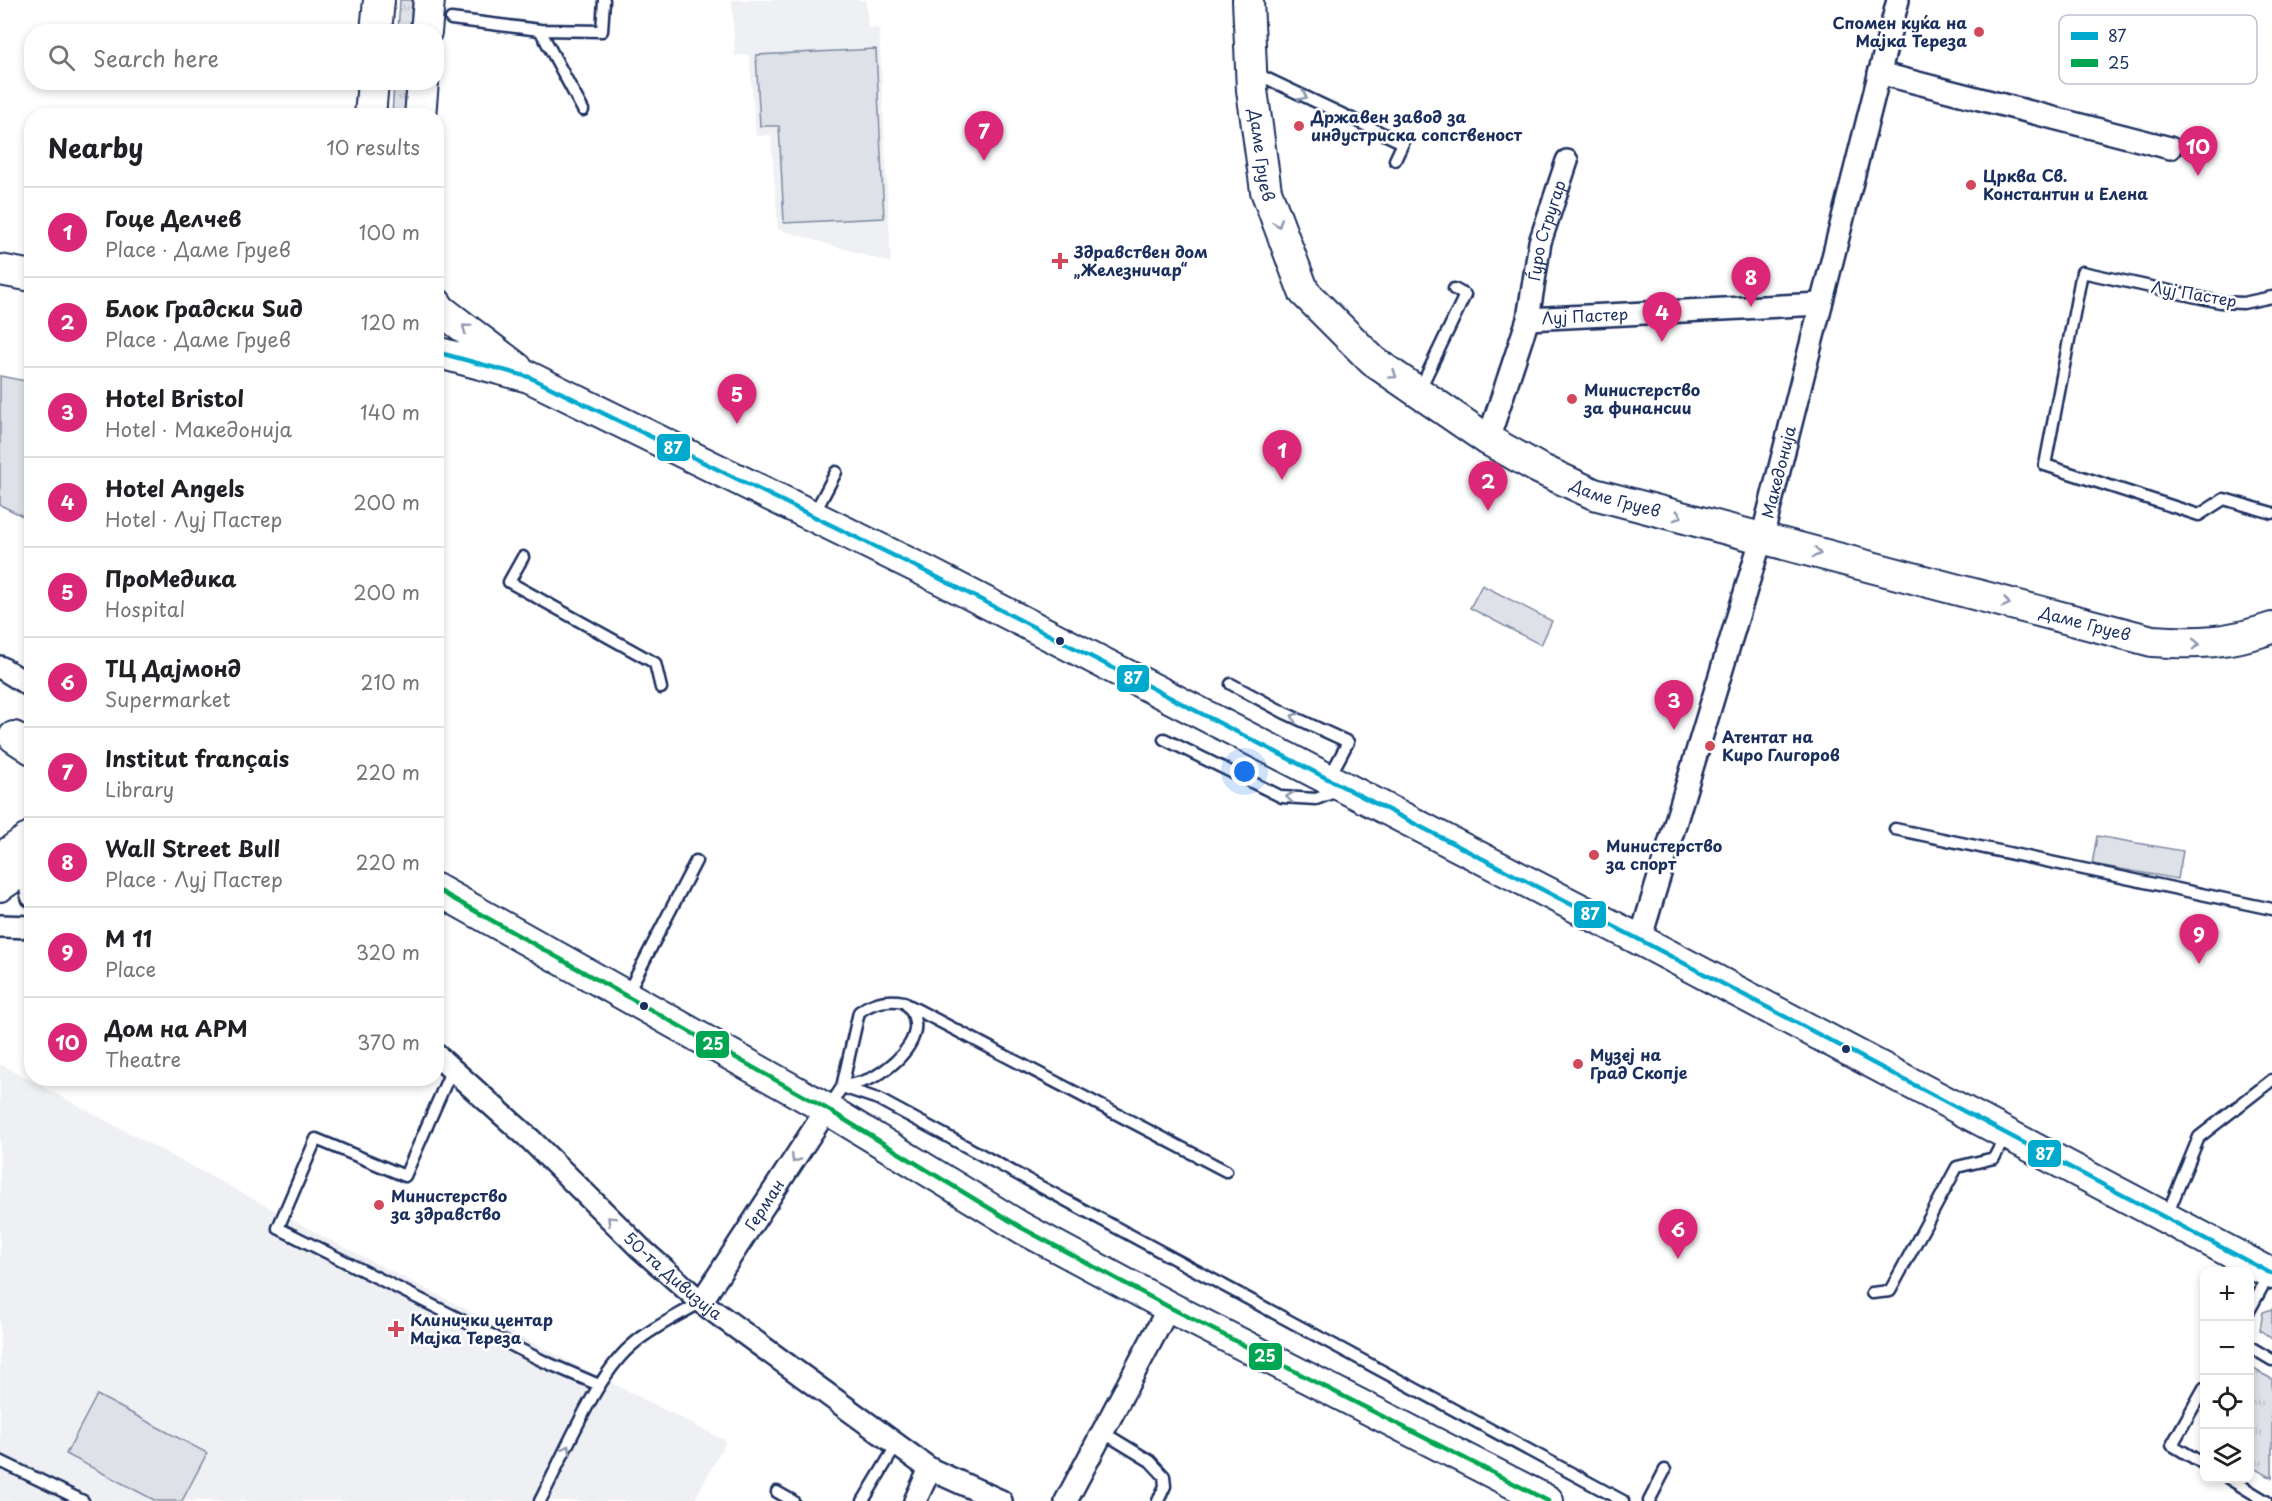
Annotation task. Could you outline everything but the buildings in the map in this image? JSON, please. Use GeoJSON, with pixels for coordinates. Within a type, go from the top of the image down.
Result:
{"type":"FeatureCollection","features":[{"type":"Feature","properties":{"kind":"street"},"geometry":{"type":"LineString","coordinates":[[377,24],[379,0]]}},
{"type":"Feature","properties":{"kind":"street"},"geometry":{"type":"LineString","coordinates":[[429,0],[439,24]]}},
{"type":"Feature","properties":{"kind":"street","name":"Даме Груев"},"geometry":{"type":"LineString","coordinates":[[1248,0],[1251,71],[1266,191],[1304,291],[1373,362],[1488,440],[1538,468],[1594,494],[2152,641],[2201,644],[2226,642],[2272,628]]}},
{"type":"Feature","properties":{"kind":"street","name":"Македонија"},"geometry":{"type":"LineString","coordinates":[[1640,940],[1760,538],[1898,0]]}},
{"type":"Feature","properties":{"kind":"street"},"geometry":{"type":"LineString","coordinates":[[1879,73],[2170,148]]}},
{"type":"Feature","properties":{"kind":"street"},"geometry":{"type":"LineString","coordinates":[[371,108],[372,90]]}},
{"type":"Feature","properties":{"kind":"street"},"geometry":{"type":"LineString","coordinates":[[421,108],[422,90]]}},
{"type":"Feature","properties":{"kind":"street","name":"Ѓуро Стругар"},"geometry":{"type":"LineString","coordinates":[[1488,440],[1528,319],[1540,242],[1567,161]]}},
{"type":"Feature","properties":{"kind":"street"},"geometry":{"type":"LineString","coordinates":[[0,270],[24,274]]}},
{"type":"Feature","properties":{"kind":"street","name":"Луј Пастер"},"geometry":{"type":"LineString","coordinates":[[1528,319],[1821,304]]}},
{"type":"Feature","properties":{"kind":"street"},"geometry":{"type":"LineString","coordinates":[[444,312],[529,377],[929,573],[1337,783],[1640,940],[2271,1274]]}},
{"type":"Feature","properties":{"kind":"street"},"geometry":{"type":"LineString","coordinates":[[444,354],[529,377]]}},
{"type":"Feature","properties":{"kind":"street"},"geometry":{"type":"LineString","coordinates":[[0,667],[24,682]]}},
{"type":"Feature","properties":{"kind":"street"},"geometry":{"type":"LineString","coordinates":[[0,886],[19,863]]}},
{"type":"Feature","properties":{"kind":"street"},"geometry":{"type":"LineString","coordinates":[[444,894],[626,996],[835,1098],[1022,1228],[1169,1307],[1548,1501]]}},
{"type":"Feature","properties":{"kind":"street"},"geometry":{"type":"LineString","coordinates":[[0,926],[24,927]]}},
{"type":"Feature","properties":{"kind":"street","name":"50-та Дивизија"},"geometry":{"type":"LineString","coordinates":[[444,1062],[531,1140],[640,1248],[701,1302],[930,1469],[1001,1501]]}},
{"type":"Feature","properties":{"kind":"street","name":"Герман"},"geometry":{"type":"LineString","coordinates":[[701,1302],[835,1098]]}},
{"type":"Feature","properties":{"kind":"street"},"geometry":{"type":"LineString","coordinates":[[1066,1501],[1169,1307]]}},
{"type":"Feature","properties":{"kind":"street"},"geometry":{"type":"LineString","coordinates":[[915,1501],[930,1469]]}},
{"type":"Feature","properties":{"kind":"lane"},"geometry":{"type":"LineString","coordinates":[[444,25],[602,31],[604,0]]}},
{"type":"Feature","properties":{"kind":"lane"},"geometry":{"type":"LineString","coordinates":[[540,30],[583,110]]}},
{"type":"Feature","properties":{"kind":"lane"},"geometry":{"type":"LineString","coordinates":[[1251,71],[1403,142],[1395,160]]}},
{"type":"Feature","properties":{"kind":"lane","name":"Луј Пастер"},"geometry":{"type":"LineString","coordinates":[[2272,297],[2243,303],[2220,302],[2082,272],[2045,465],[2199,515],[2224,499],[2272,513]]}},
{"type":"Feature","properties":{"kind":"lane"},"geometry":{"type":"LineString","coordinates":[[1418,392],[1465,295],[1454,288]]}},
{"type":"Feature","properties":{"kind":"lane"},"geometry":{"type":"LineString","coordinates":[[812,517],[836,472]]}},
{"type":"Feature","properties":{"kind":"lane"},"geometry":{"type":"LineString","coordinates":[[523,557],[509,582],[655,663],[661,688]]}},
{"type":"Feature","properties":{"kind":"lane"},"geometry":{"type":"LineString","coordinates":[[1164,739],[1282,797],[1317,799],[1337,783],[1348,741],[1285,713],[1231,684]]}},
{"type":"Feature","properties":{"kind":"lane"},"geometry":{"type":"LineString","coordinates":[[1895,829],[2272,909]]}},
{"type":"Feature","properties":{"kind":"lane"},"geometry":{"type":"LineString","coordinates":[[626,996],[696,861]]}},
{"type":"Feature","properties":{"kind":"lane"},"geometry":{"type":"LineString","coordinates":[[835,1098],[859,1012],[872,1004],[891,1000],[907,1005],[1226,1171]]}},
{"type":"Feature","properties":{"kind":"lane"},"geometry":{"type":"LineString","coordinates":[[835,1098],[872,1078],[904,1054],[913,1039],[916,1028],[915,1017],[907,1005]]}},
{"type":"Feature","properties":{"kind":"lane"},"geometry":{"type":"LineString","coordinates":[[452,1069],[405,1176],[316,1139],[278,1228],[543,1362],[599,1384]]}},
{"type":"Feature","properties":{"kind":"lane"},"geometry":{"type":"LineString","coordinates":[[2166,1218],[2199,1137],[2272,1080]]}},
{"type":"Feature","properties":{"kind":"lane"},"geometry":{"type":"LineString","coordinates":[[835,1098],[878,1099],[1623,1501]]}},
{"type":"Feature","properties":{"kind":"lane"},"geometry":{"type":"LineString","coordinates":[[1872,1293],[1890,1291],[1957,1167],[1994,1158],[2006,1135]]}},
{"type":"Feature","properties":{"kind":"lane"},"geometry":{"type":"LineString","coordinates":[[2254,1302],[2271,1274]]}},
{"type":"Feature","properties":{"kind":"lane"},"geometry":{"type":"LineString","coordinates":[[540,1501],[599,1384],[629,1347],[701,1302]]}},
{"type":"Feature","properties":{"kind":"lane"},"geometry":{"type":"LineString","coordinates":[[2254,1349],[2272,1360]]}},
{"type":"Feature","properties":{"kind":"lane"},"geometry":{"type":"LineString","coordinates":[[2200,1397],[2172,1445],[2200,1461]]}},
{"type":"Feature","properties":{"kind":"lane"},"geometry":{"type":"LineString","coordinates":[[1104,1433],[1150,1461],[1164,1476],[1165,1486],[1158,1501]]}},
{"type":"Feature","properties":{"kind":"lane"},"geometry":{"type":"LineString","coordinates":[[863,1501],[896,1446]]}},
{"type":"Feature","properties":{"kind":"lane"},"geometry":{"type":"LineString","coordinates":[[0,1461],[83,1501]]}},
{"type":"Feature","properties":{"kind":"lane"},"geometry":{"type":"LineString","coordinates":[[1649,1501],[1665,1470]]}},
{"type":"Feature","properties":{"kind":"lane"},"geometry":{"type":"LineString","coordinates":[[2235,1483],[2266,1501]]}},
{"type":"Feature","properties":{"kind":"lane"},"geometry":{"type":"LineString","coordinates":[[777,1492],[793,1501]]}},
{"type":"Feature","properties":{"kind":"shaded area"},"geometry":{"type":"Polygon","coordinates":[[[732,0],[866,0],[868,28],[879,28],[891,263],[778,229],[771,135],[756,136],[749,55],[735,56],[732,0]]]}},
{"type":"Feature","properties":{"kind":"shaded area"},"geometry":{"type":"Polygon","coordinates":[[[0,1064],[24,1077],[24,1086],[41,1086],[330,1240],[726,1441],[694,1501],[0,1501],[0,1064]]]}},
{"type":"Feature","properties":{"kind":"green space"},"geometry":{"type":"Polygon","coordinates":[[[400,0],[412,0],[410,24],[398,24],[400,0]]]}},
{"type":"Feature","properties":{"kind":"green space"},"geometry":{"type":"Polygon","coordinates":[[[876,49],[884,218],[784,223],[779,126],[760,126],[756,55],[876,49]]]}},
{"type":"Feature","properties":{"kind":"green space"},"geometry":{"type":"Polygon","coordinates":[[[394,90],[406,90],[405,108],[392,108],[394,90]]]}},
{"type":"Feature","properties":{"kind":"green space"},"geometry":{"type":"Polygon","coordinates":[[[0,376],[24,381],[24,517],[0,505],[0,376]]]}},
{"type":"Feature","properties":{"kind":"green space"},"geometry":{"type":"Polygon","coordinates":[[[1482,585],[1552,621],[1541,645],[1470,608],[1482,585]]]}},
{"type":"Feature","properties":{"kind":"green space"},"geometry":{"type":"Polygon","coordinates":[[[2097,836],[2183,851],[2178,879],[2092,864],[2097,836]]]}},
{"type":"Feature","properties":{"kind":"green space"},"geometry":{"type":"Polygon","coordinates":[[[2272,1309],[2272,1339],[2260,1330],[2263,1312],[2272,1309]]]}},
{"type":"Feature","properties":{"kind":"green space"},"geometry":{"type":"Polygon","coordinates":[[[2254,1369],[2272,1379],[2272,1478],[2254,1468],[2254,1369]]]}},
{"type":"Feature","properties":{"kind":"green space"},"geometry":{"type":"Polygon","coordinates":[[[97,1395],[207,1453],[182,1501],[156,1501],[66,1454],[97,1395]]]}},
{"type":"Feature","properties":{"kind":"transit line","name":"87"},"geometry":{"type":"LineString","coordinates":[[444,354],[529,377],[929,573],[1640,940],[2272,1274]]}},
{"type":"Feature","properties":{"kind":"transit line","name":"25"},"geometry":{"type":"LineString","coordinates":[[444,894],[827,1109],[1022,1228],[1169,1307],[1548,1501]]}},
{"type":"Feature","properties":{"kind":"place","name":"Спомен куќа на Мајка Тереза"},"geometry":{"type":"Point","coordinates":[1979,32]}},
{"type":"Feature","properties":{"kind":"place","name":"Државен завод за индустриска сопственост"},"geometry":{"type":"Point","coordinates":[1299,126]}},
{"type":"Feature","properties":{"kind":"place","name":"Institut français"},"geometry":{"type":"Point","coordinates":[984,161]}},
{"type":"Feature","properties":{"kind":"place","name":"Дом на АРМ"},"geometry":{"type":"Point","coordinates":[2198,176]}},
{"type":"Feature","properties":{"kind":"place","name":"Црква Св. Константин и Елена"},"geometry":{"type":"Point","coordinates":[1971,185]}},
{"type":"Feature","properties":{"kind":"place","name":"Здравствен дом „Железничар“"},"geometry":{"type":"Point","coordinates":[1060,261]}},
{"type":"Feature","properties":{"kind":"place","name":"Wall Street Bull"},"geometry":{"type":"Point","coordinates":[1751,307]}},
{"type":"Feature","properties":{"kind":"place","name":"Hotel Angels"},"geometry":{"type":"Point","coordinates":[1662,342]}},
{"type":"Feature","properties":{"kind":"place","name":"Министерство за финансии"},"geometry":{"type":"Point","coordinates":[1572,399]}},
{"type":"Feature","properties":{"kind":"place","name":"ПроМедика"},"geometry":{"type":"Point","coordinates":[737,424]}},
{"type":"Feature","properties":{"kind":"place","name":"Гоце Делчев"},"geometry":{"type":"Point","coordinates":[1282,480]}},
{"type":"Feature","properties":{"kind":"place","name":"Блок Градски Sид"},"geometry":{"type":"Point","coordinates":[1488,511]}},
{"type":"Feature","properties":{"kind":"place","name":"Hotel Bristol"},"geometry":{"type":"Point","coordinates":[1674,730]}},
{"type":"Feature","properties":{"kind":"place","name":"Атентат на Киро Глигоров"},"geometry":{"type":"Point","coordinates":[1710,746]}},
{"type":"Feature","properties":{"kind":"place","name":"Министерство за спорт"},"geometry":{"type":"Point","coordinates":[1594,855]}},
{"type":"Feature","properties":{"kind":"place","name":"M 11"},"geometry":{"type":"Point","coordinates":[2199,964]}},
{"type":"Feature","properties":{"kind":"place","name":"Музеј на Град Скопје"},"geometry":{"type":"Point","coordinates":[1578,1064]}},
{"type":"Feature","properties":{"kind":"place","name":"Министерство за здравство"},"geometry":{"type":"Point","coordinates":[379,1205]}},
{"type":"Feature","properties":{"kind":"place","name":"ТЦ Дајмонд"},"geometry":{"type":"Point","coordinates":[1678,1259]}},
{"type":"Feature","properties":{"kind":"place","name":"Клинички центар Мајка Тереза"},"geometry":{"type":"Point","coordinates":[396,1329]}}]}
